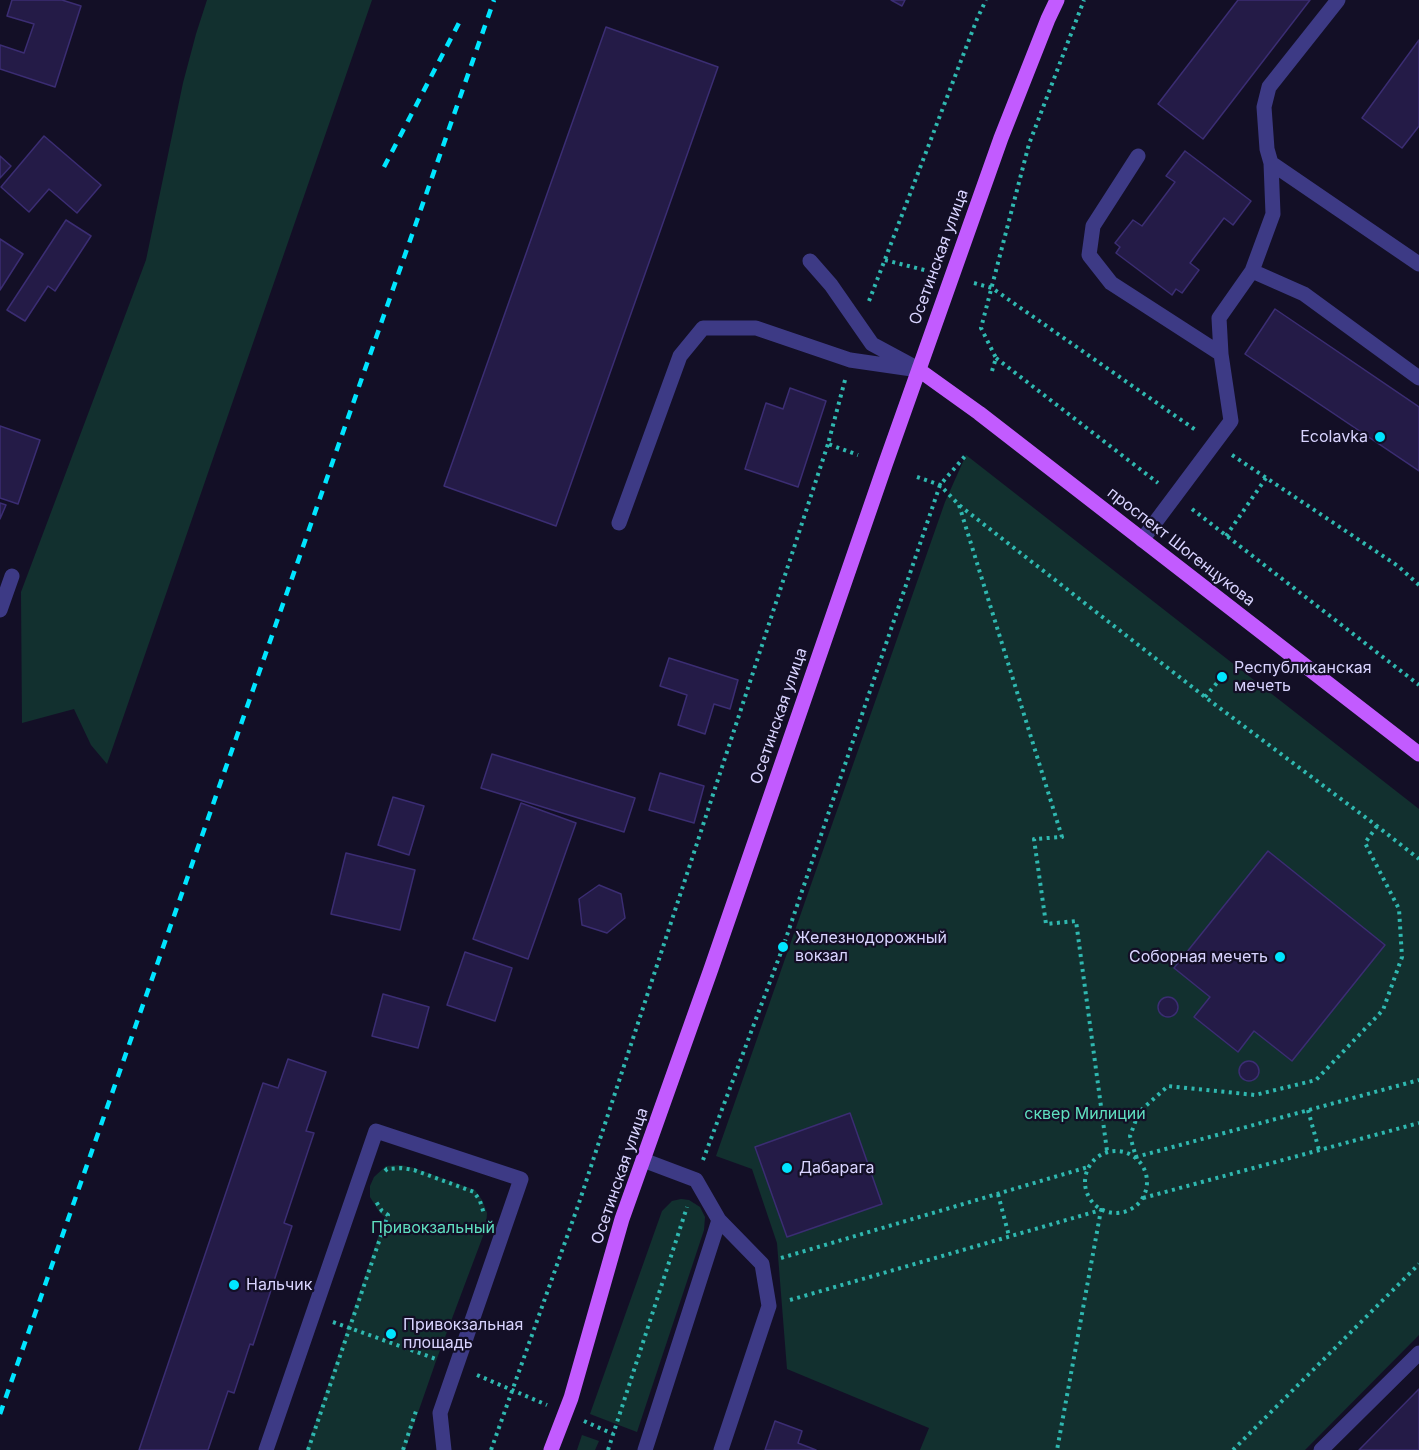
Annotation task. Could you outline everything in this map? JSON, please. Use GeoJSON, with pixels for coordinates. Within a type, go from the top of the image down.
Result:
{"type":"FeatureCollection","features":[{"type":"Feature","properties":{"kind":"main road","name":"Осетинская улица"},"geometry":{"type":"LineString","coordinates":[[551,1450],[571,1398],[622,1219],[951,277],[1001,138],[1057,0]]}},
{"type":"Feature","properties":{"kind":"main road","name":"проспект Шогенцукова"},"geometry":{"type":"LineString","coordinates":[[919,370],[979,413],[1419,754]]}},
{"type":"Feature","properties":{"kind":"street"},"geometry":{"type":"LineString","coordinates":[[1142,540],[1232,421],[1221,354],[1219,318],[1252,271],[1273,214],[1271,163],[1267,149],[1264,107],[1269,87],[1338,0]]}},
{"type":"Feature","properties":{"kind":"street"},"geometry":{"type":"LineString","coordinates":[[1138,156],[1093,226],[1089,255],[1111,283],[1221,354]]}},
{"type":"Feature","properties":{"kind":"street"},"geometry":{"type":"LineString","coordinates":[[1271,163],[1419,264]]}},
{"type":"Feature","properties":{"kind":"street"},"geometry":{"type":"LineString","coordinates":[[810,261],[831,285],[872,344],[919,370]]}},
{"type":"Feature","properties":{"kind":"street"},"geometry":{"type":"LineString","coordinates":[[1252,271],[1304,294],[1419,378]]}},
{"type":"Feature","properties":{"kind":"street"},"geometry":{"type":"LineString","coordinates":[[619,523],[680,356],[703,328],[756,328],[850,360],[919,370]]}},
{"type":"Feature","properties":{"kind":"street"},"geometry":{"type":"LineString","coordinates":[[0,610],[12,576]]}},
{"type":"Feature","properties":{"kind":"street"},"geometry":{"type":"LineString","coordinates":[[266,1450],[376,1131],[521,1179],[440,1413],[444,1450]]}},
{"type":"Feature","properties":{"kind":"street"},"geometry":{"type":"LineString","coordinates":[[643,1160],[696,1180],[719,1220],[762,1264],[769,1306],[721,1450]]}},
{"type":"Feature","properties":{"kind":"street"},"geometry":{"type":"LineString","coordinates":[[645,1450],[719,1220]]}},
{"type":"Feature","properties":{"kind":"street"},"geometry":{"type":"LineString","coordinates":[[1321,1450],[1419,1353]]}},
{"type":"Feature","properties":{"kind":"path"},"geometry":{"type":"LineString","coordinates":[[860,326],[986,0]]}},
{"type":"Feature","properties":{"kind":"path"},"geometry":{"type":"LineString","coordinates":[[1084,0],[1029,144],[981,328],[996,357],[1419,685]]}},
{"type":"Feature","properties":{"kind":"path"},"geometry":{"type":"LineString","coordinates":[[885,260],[992,288],[1266,478],[1398,566],[1419,585]]}},
{"type":"Feature","properties":{"kind":"path"},"geometry":{"type":"LineString","coordinates":[[992,371],[996,357]]}},
{"type":"Feature","properties":{"kind":"path"},"geometry":{"type":"LineString","coordinates":[[490,1450],[579,1203],[828,444],[850,360]]}},
{"type":"Feature","properties":{"kind":"path"},"geometry":{"type":"LineString","coordinates":[[828,444],[858,455]]}},
{"type":"Feature","properties":{"kind":"path"},"geometry":{"type":"LineString","coordinates":[[608,1450],[696,1180],[783,947],[940,485],[966,455]]}},
{"type":"Feature","properties":{"kind":"path"},"geometry":{"type":"LineString","coordinates":[[916,477],[940,485],[959,505],[1419,860]]}},
{"type":"Feature","properties":{"kind":"path"},"geometry":{"type":"LineString","coordinates":[[1226,536],[1266,478]]}},
{"type":"Feature","properties":{"kind":"path"},"geometry":{"type":"LineString","coordinates":[[959,505],[1062,837],[1034,839],[1046,924],[1076,921],[1107,1151]]}},
{"type":"Feature","properties":{"kind":"path"},"geometry":{"type":"LineString","coordinates":[[1205,697],[1222,677]]}},
{"type":"Feature","properties":{"kind":"path"},"geometry":{"type":"LineString","coordinates":[[1136,1157],[1130,1136],[1139,1112],[1168,1086],[1255,1095],[1316,1080],[1383,1010],[1402,957],[1399,909],[1365,843],[1377,826]]}},
{"type":"Feature","properties":{"kind":"path"},"geometry":{"type":"LineString","coordinates":[[1136,1157],[1419,1080]]}},
{"type":"Feature","properties":{"kind":"path"},"geometry":{"type":"LineString","coordinates":[[1308,1110],[1319,1150]]}},
{"type":"Feature","properties":{"kind":"path"},"geometry":{"type":"LineString","coordinates":[[1143,1198],[1419,1123]]}},
{"type":"Feature","properties":{"kind":"path"},"geometry":{"type":"LineString","coordinates":[[1107,1151],[1123,1151],[1136,1157],[1144,1166],[1148,1176],[1148,1188],[1136,1207],[1125,1213],[1112,1214],[1101,1210],[1091,1202],[1084,1178],[1088,1167],[1096,1157],[1107,1151]]}},
{"type":"Feature","properties":{"kind":"path"},"geometry":{"type":"LineString","coordinates":[[762,1264],[1088,1167]]}},
{"type":"Feature","properties":{"kind":"path"},"geometry":{"type":"LineString","coordinates":[[382,1174],[387,1169],[414,1170],[474,1192],[480,1201],[484,1220]]}},
{"type":"Feature","properties":{"kind":"path"},"geometry":{"type":"LineString","coordinates":[[998,1194],[1009,1236]]}},
{"type":"Feature","properties":{"kind":"path"},"geometry":{"type":"LineString","coordinates":[[308,1450],[388,1215],[382,1211],[373,1196]]}},
{"type":"Feature","properties":{"kind":"path"},"geometry":{"type":"LineString","coordinates":[[769,1306],[1101,1210]]}},
{"type":"Feature","properties":{"kind":"path"},"geometry":{"type":"LineString","coordinates":[[1057,1450],[1101,1210]]}},
{"type":"Feature","properties":{"kind":"path"},"geometry":{"type":"LineString","coordinates":[[1233,1450],[1419,1264]]}},
{"type":"Feature","properties":{"kind":"path"},"geometry":{"type":"LineString","coordinates":[[313,1314],[456,1366],[512,1390]]}},
{"type":"Feature","properties":{"kind":"path"},"geometry":{"type":"LineString","coordinates":[[431,1369],[434,1358]]}},
{"type":"Feature","properties":{"kind":"path"},"geometry":{"type":"LineString","coordinates":[[403,1450],[417,1409]]}},
{"type":"Feature","properties":{"kind":"green space"},"geometry":{"type":"Polygon","coordinates":[[[207,0],[372,0],[107,764],[91,745],[74,709],[22,723],[21,592],[146,260],[183,83],[207,0]]]}},
{"type":"Feature","properties":{"kind":"green space","name":"сквер Милиции"},"geometry":{"type":"Polygon","coordinates":[[[966,455],[1419,809],[1419,1335],[1305,1450],[920,1450],[929,1428],[787,1369],[777,1243],[752,1169],[716,1156],[945,502],[966,455]]]}},
{"type":"Feature","properties":{"kind":"green space","name":"Привокзальный"},"geometry":{"type":"Polygon","coordinates":[[[401,1165],[475,1190],[487,1213],[486,1228],[405,1450],[306,1450],[385,1217],[370,1197],[370,1186],[374,1177],[386,1166],[401,1165]]]}},
{"type":"Feature","properties":{"kind":"green space"},"geometry":{"type":"Polygon","coordinates":[[[689,1200],[700,1207],[705,1217],[704,1230],[637,1432],[590,1414],[662,1211],[672,1201],[689,1200]]]}},
{"type":"Feature","properties":{"kind":"green space"},"geometry":{"type":"Polygon","coordinates":[[[582,1435],[599,1441],[595,1450],[577,1450],[582,1435]]]}},
{"type":"Feature","properties":{"kind":"building"},"geometry":{"type":"Polygon","coordinates":[[[12,0],[62,0],[81,6],[55,87],[0,69],[0,45],[24,53],[34,24],[7,16],[12,0]]]}},
{"type":"Feature","properties":{"kind":"building"},"geometry":{"type":"Polygon","coordinates":[[[891,0],[905,0],[902,6],[891,0]]]}},
{"type":"Feature","properties":{"kind":"building"},"geometry":{"type":"Polygon","coordinates":[[[1238,0],[1310,0],[1203,139],[1158,104],[1238,0]]]}},
{"type":"Feature","properties":{"kind":"building"},"geometry":{"type":"Polygon","coordinates":[[[606,27],[718,67],[556,526],[444,486],[606,27]]]}},
{"type":"Feature","properties":{"kind":"building"},"geometry":{"type":"Polygon","coordinates":[[[1419,40],[1419,126],[1402,148],[1362,118],[1419,40]]]}},
{"type":"Feature","properties":{"kind":"building"},"geometry":{"type":"Polygon","coordinates":[[[44,136],[101,185],[77,213],[49,189],[29,212],[1,187],[44,136]]]}},
{"type":"Feature","properties":{"kind":"building"},"geometry":{"type":"Polygon","coordinates":[[[1185,151],[1251,201],[1233,225],[1224,218],[1190,263],[1199,270],[1182,293],[1176,289],[1172,295],[1116,253],[1120,247],[1115,243],[1133,220],[1142,226],[1175,182],[1166,176],[1185,151]]]}},
{"type":"Feature","properties":{"kind":"building"},"geometry":{"type":"Polygon","coordinates":[[[0,156],[11,166],[0,178],[0,156]]]}},
{"type":"Feature","properties":{"kind":"building"},"geometry":{"type":"Polygon","coordinates":[[[66,220],[91,236],[55,291],[48,286],[25,321],[7,310],[66,220]]]}},
{"type":"Feature","properties":{"kind":"building"},"geometry":{"type":"Polygon","coordinates":[[[0,239],[23,254],[0,290],[0,239]]]}},
{"type":"Feature","properties":{"kind":"building"},"geometry":{"type":"Polygon","coordinates":[[[1275,309],[1419,407],[1419,471],[1245,354],[1275,309]]]}},
{"type":"Feature","properties":{"kind":"building"},"geometry":{"type":"Polygon","coordinates":[[[790,388],[826,401],[798,487],[745,469],[766,403],[783,409],[790,388]]]}},
{"type":"Feature","properties":{"kind":"building"},"geometry":{"type":"Polygon","coordinates":[[[0,426],[40,440],[18,504],[0,498],[0,426]]]}},
{"type":"Feature","properties":{"kind":"building"},"geometry":{"type":"Polygon","coordinates":[[[0,503],[6,505],[0,519],[0,503]]]}},
{"type":"Feature","properties":{"kind":"building"},"geometry":{"type":"Polygon","coordinates":[[[669,658],[738,680],[730,709],[714,704],[705,734],[678,725],[687,695],[660,686],[669,658]]]}},
{"type":"Feature","properties":{"kind":"building"},"geometry":{"type":"Polygon","coordinates":[[[492,754],[635,798],[624,832],[481,788],[492,754]]]}},
{"type":"Feature","properties":{"kind":"building"},"geometry":{"type":"Polygon","coordinates":[[[660,773],[704,786],[694,823],[649,810],[660,773]]]}},
{"type":"Feature","properties":{"kind":"building"},"geometry":{"type":"Polygon","coordinates":[[[393,797],[424,806],[409,855],[378,845],[393,797]]]}},
{"type":"Feature","properties":{"kind":"building"},"geometry":{"type":"Polygon","coordinates":[[[521,803],[576,823],[528,959],[473,939],[521,803]]]}},
{"type":"Feature","properties":{"kind":"building","name":"Соборная мечеть"},"geometry":{"type":"Polygon","coordinates":[[[1268,851],[1385,945],[1292,1061],[1254,1031],[1238,1052],[1194,1017],[1210,997],[1174,968],[1268,851]]]}},
{"type":"Feature","properties":{"kind":"building"},"geometry":{"type":"Polygon","coordinates":[[[346,853],[415,870],[400,930],[331,914],[346,853]]]}},
{"type":"Feature","properties":{"kind":"building"},"geometry":{"type":"Polygon","coordinates":[[[599,885],[621,894],[625,918],[607,933],[582,925],[579,899],[599,885]]]}},
{"type":"Feature","properties":{"kind":"building"},"geometry":{"type":"Polygon","coordinates":[[[465,952],[512,968],[495,1021],[447,1005],[465,952]]]}},
{"type":"Feature","properties":{"kind":"building"},"geometry":{"type":"Polygon","coordinates":[[[383,994],[429,1007],[418,1048],[372,1036],[383,994]]]}},
{"type":"Feature","properties":{"kind":"building"},"geometry":{"type":"Polygon","coordinates":[[[1168,997],[1175,1000],[1178,1007],[1175,1014],[1168,1017],[1161,1014],[1158,1007],[1161,1000],[1168,997]]]}},
{"type":"Feature","properties":{"kind":"building","name":"Нальчик"},"geometry":{"type":"Polygon","coordinates":[[[288,1059],[326,1072],[306,1131],[314,1133],[284,1223],[292,1226],[253,1345],[250,1344],[234,1393],[228,1391],[208,1450],[139,1450],[263,1083],[278,1088],[288,1059]]]}},
{"type":"Feature","properties":{"kind":"building"},"geometry":{"type":"Polygon","coordinates":[[[1249,1061],[1256,1064],[1259,1071],[1256,1078],[1249,1081],[1242,1078],[1239,1071],[1242,1064],[1249,1061]]]}},
{"type":"Feature","properties":{"kind":"building"},"geometry":{"type":"Polygon","coordinates":[[[850,1113],[882,1204],[787,1237],[755,1147],[850,1113]]]}},
{"type":"Feature","properties":{"kind":"building"},"geometry":{"type":"Polygon","coordinates":[[[1419,1389],[1419,1450],[1359,1450],[1419,1389]]]}},
{"type":"Feature","properties":{"kind":"building"},"geometry":{"type":"Polygon","coordinates":[[[775,1421],[802,1431],[798,1443],[816,1450],[765,1450],[775,1421]]]}},
{"type":"Feature","properties":{"kind":"railway"},"geometry":{"type":"LineString","coordinates":[[0,1414],[494,0]]}},
{"type":"Feature","properties":{"kind":"railway"},"geometry":{"type":"LineString","coordinates":[[384,167],[461,19]]}},
{"type":"Feature","properties":{"kind":"place","name":"Ecolavka"},"geometry":{"type":"Point","coordinates":[1380,437]}},
{"type":"Feature","properties":{"kind":"place","name":"Республиканская мечеть"},"geometry":{"type":"Point","coordinates":[1222,677]}},
{"type":"Feature","properties":{"kind":"place","name":"Железнодорожный вокзал"},"geometry":{"type":"Point","coordinates":[783,947]}},
{"type":"Feature","properties":{"kind":"place","name":"Соборная мечеть"},"geometry":{"type":"Point","coordinates":[1280,957]}},
{"type":"Feature","properties":{"kind":"place","name":"Дабарага"},"geometry":{"type":"Point","coordinates":[787,1168]}},
{"type":"Feature","properties":{"kind":"place","name":"Нальчик"},"geometry":{"type":"Point","coordinates":[234,1285]}},
{"type":"Feature","properties":{"kind":"place","name":"Привокзальная площадь"},"geometry":{"type":"Point","coordinates":[391,1334]}}]}
